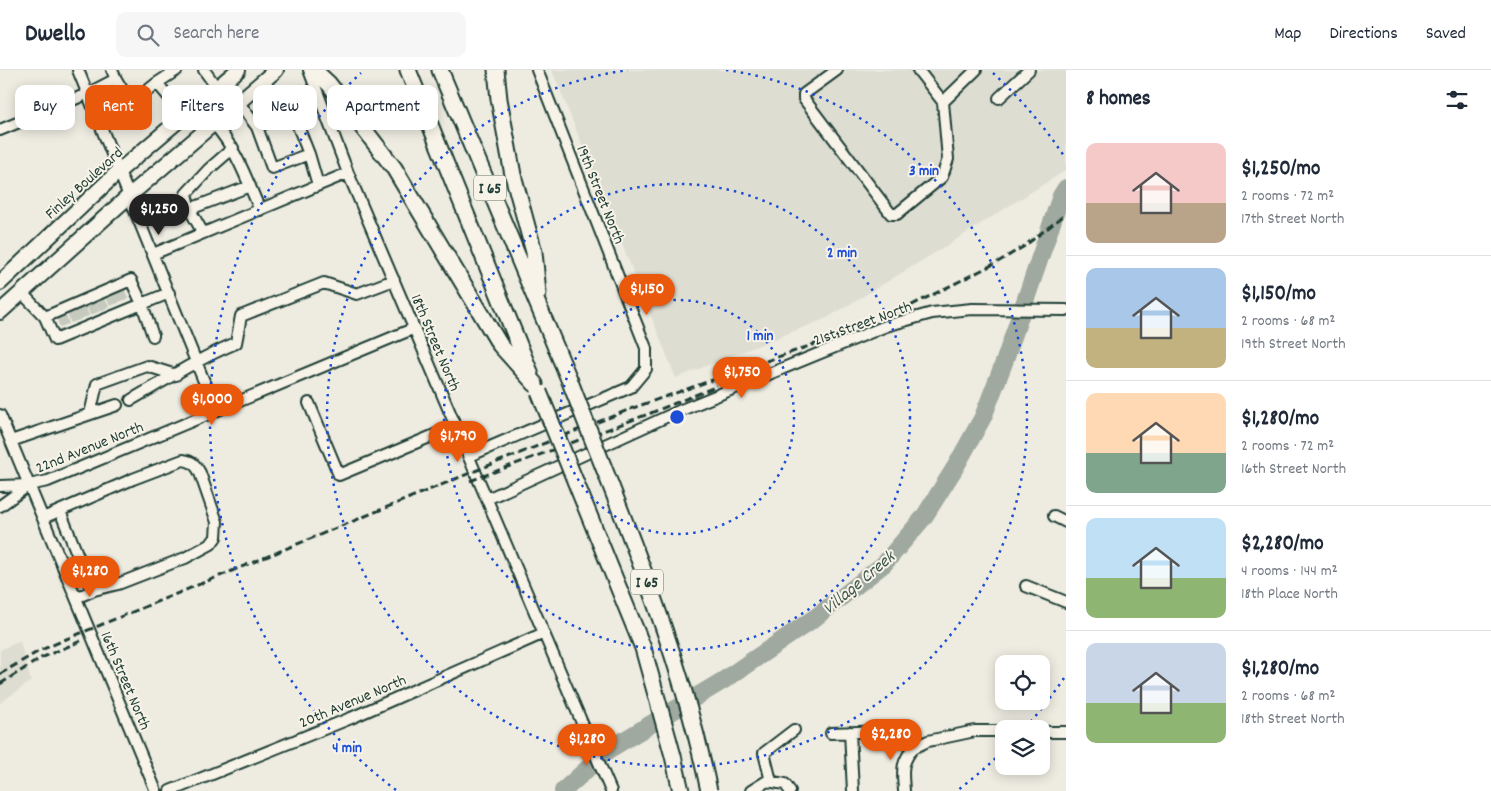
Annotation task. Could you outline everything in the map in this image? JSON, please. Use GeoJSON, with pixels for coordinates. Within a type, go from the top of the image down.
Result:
{"type":"FeatureCollection","features":[{"type":"Feature","properties":{"kind":"highway"},"geometry":{"type":"LineString","coordinates":[[314,70],[329,84],[394,168],[500,344],[537,388]]}},
{"type":"Feature","properties":{"kind":"highway","name":"I 65"},"geometry":{"type":"LineString","coordinates":[[408,70],[643,648],[681,791]]}},
{"type":"Feature","properties":{"kind":"highway","name":"I 65"},"geometry":{"type":"LineString","coordinates":[[440,70],[569,379],[663,625],[691,720],[709,791]]}},
{"type":"Feature","properties":{"kind":"highway"},"geometry":{"type":"LineString","coordinates":[[496,70],[499,98],[514,175],[534,252],[539,306]]}},
{"type":"Feature","properties":{"kind":"main road","name":"Finley Boulevard"},"geometry":{"type":"LineString","coordinates":[[221,85],[238,70]]}},
{"type":"Feature","properties":{"kind":"main road"},"geometry":{"type":"LineString","coordinates":[[243,99],[276,70]]}},
{"type":"Feature","properties":{"kind":"main road","name":"Finley Boulevard"},"geometry":{"type":"LineString","coordinates":[[0,283],[119,171],[168,130]]}},
{"type":"Feature","properties":{"kind":"main road"},"geometry":{"type":"LineString","coordinates":[[0,312],[129,196],[207,130]]}},
{"type":"Feature","properties":{"kind":"street"},"geometry":{"type":"LineString","coordinates":[[78,70],[85,89]]}},
{"type":"Feature","properties":{"kind":"street"},"geometry":{"type":"LineString","coordinates":[[204,70],[216,85]]}},
{"type":"Feature","properties":{"kind":"street","name":"18th Street North"},"geometry":{"type":"LineString","coordinates":[[309,70],[348,173],[611,791]]}},
{"type":"Feature","properties":{"kind":"street","name":"19th Street North"},"geometry":{"type":"LineString","coordinates":[[469,456],[631,387],[646,369],[646,348],[537,70]]}},
{"type":"Feature","properties":{"kind":"street"},"geometry":{"type":"LineString","coordinates":[[837,70],[804,94],[804,99],[891,214],[897,214],[942,176],[948,159],[943,102],[918,70]]}},
{"type":"Feature","properties":{"kind":"street"},"geometry":{"type":"LineString","coordinates":[[943,102],[976,70]]}},
{"type":"Feature","properties":{"kind":"street"},"geometry":{"type":"LineString","coordinates":[[1000,98],[1029,70]]}},
{"type":"Feature","properties":{"kind":"street"},"geometry":{"type":"LineString","coordinates":[[99,85],[114,74],[131,104],[174,71]]}},
{"type":"Feature","properties":{"kind":"street"},"geometry":{"type":"LineString","coordinates":[[157,83],[162,89]]}},
{"type":"Feature","properties":{"kind":"street"},"geometry":{"type":"LineString","coordinates":[[0,130],[85,95]]}},
{"type":"Feature","properties":{"kind":"street"},"geometry":{"type":"LineString","coordinates":[[243,109],[253,123]]}},
{"type":"Feature","properties":{"kind":"street"},"geometry":{"type":"LineString","coordinates":[[102,130],[216,411]]}},
{"type":"Feature","properties":{"kind":"street"},"geometry":{"type":"LineString","coordinates":[[220,130],[233,148],[260,210]]}},
{"type":"Feature","properties":{"kind":"street"},"geometry":{"type":"LineString","coordinates":[[257,130],[272,168],[309,154]]}},
{"type":"Feature","properties":{"kind":"street"},"geometry":{"type":"LineString","coordinates":[[300,130],[318,186]]}},
{"type":"Feature","properties":{"kind":"street"},"geometry":{"type":"LineString","coordinates":[[203,233],[190,209],[186,194],[209,169],[233,148]]}},
{"type":"Feature","properties":{"kind":"street"},"geometry":{"type":"LineString","coordinates":[[153,254],[348,173]]}},
{"type":"Feature","properties":{"kind":"street"},"geometry":{"type":"LineString","coordinates":[[190,209],[250,186]]}},
{"type":"Feature","properties":{"kind":"street"},"geometry":{"type":"LineString","coordinates":[[22,293],[45,317],[55,340],[95,311],[114,291],[131,280],[153,336]]}},
{"type":"Feature","properties":{"kind":"street"},"geometry":{"type":"LineString","coordinates":[[131,400],[176,375],[196,361],[236,343],[241,316],[324,283],[357,294],[394,280]]}},
{"type":"Feature","properties":{"kind":"street"},"geometry":{"type":"LineString","coordinates":[[45,317],[142,304],[168,293]]}},
{"type":"Feature","properties":{"kind":"street","name":"21st Street North"},"geometry":{"type":"LineString","coordinates":[[487,499],[679,411],[886,326],[932,313],[972,309],[1066,310]]}},
{"type":"Feature","properties":{"kind":"street","name":"22nd Avenue North"},"geometry":{"type":"LineString","coordinates":[[0,506],[29,486],[48,481],[414,328]]}},
{"type":"Feature","properties":{"kind":"street"},"geometry":{"type":"LineString","coordinates":[[90,414],[98,384],[147,366],[176,375]]}},
{"type":"Feature","properties":{"kind":"street"},"geometry":{"type":"LineString","coordinates":[[309,403],[339,475],[456,426]]}},
{"type":"Feature","properties":{"kind":"street"},"geometry":{"type":"LineString","coordinates":[[11,441],[117,405]]}},
{"type":"Feature","properties":{"kind":"street","name":"16th Street North"},"geometry":{"type":"LineString","coordinates":[[0,415],[156,791]]}},
{"type":"Feature","properties":{"kind":"street"},"geometry":{"type":"LineString","coordinates":[[43,518],[183,460],[189,461],[196,466],[200,473],[217,522],[216,537],[211,544],[185,558],[127,581],[92,591],[76,598]]}},
{"type":"Feature","properties":{"kind":"street"},"geometry":{"type":"LineString","coordinates":[[0,486],[29,486]]}},
{"type":"Feature","properties":{"kind":"street"},"geometry":{"type":"LineString","coordinates":[[60,511],[92,591]]}},
{"type":"Feature","properties":{"kind":"street"},"geometry":{"type":"LineString","coordinates":[[1054,516],[1066,522]]}},
{"type":"Feature","properties":{"kind":"street"},"geometry":{"type":"LineString","coordinates":[[1026,586],[1066,602]]}},
{"type":"Feature","properties":{"kind":"street","name":"20th Avenue North"},"geometry":{"type":"LineString","coordinates":[[170,791],[360,714],[544,633]]}},
{"type":"Feature","properties":{"kind":"street"},"geometry":{"type":"LineString","coordinates":[[770,781],[764,753],[794,730]]}},
{"type":"Feature","properties":{"kind":"street"},"geometry":{"type":"LineString","coordinates":[[904,791],[904,759],[913,748],[928,741],[975,730],[995,731]]}},
{"type":"Feature","properties":{"kind":"street"},"geometry":{"type":"LineString","coordinates":[[831,733],[884,731],[901,737],[913,748]]}},
{"type":"Feature","properties":{"kind":"street"},"geometry":{"type":"LineString","coordinates":[[850,732],[853,791]]}},
{"type":"Feature","properties":{"kind":"street"},"geometry":{"type":"LineString","coordinates":[[1050,732],[1066,732]]}},
{"type":"Feature","properties":{"kind":"street"},"geometry":{"type":"LineString","coordinates":[[750,791],[767,781],[785,784],[790,791]]}},
{"type":"Feature","properties":{"kind":"shaded area"},"geometry":{"type":"Polygon","coordinates":[[[552,70],[1066,70],[1066,170],[827,318],[676,378],[552,70]]]}},
{"type":"Feature","properties":{"kind":"shaded area"},"geometry":{"type":"Polygon","coordinates":[[[20,641],[31,681],[0,703],[0,650],[20,641]]]}},
{"type":"Feature","properties":{"kind":"waterway","name":"Village Creek"},"geometry":{"type":"LineString","coordinates":[[563,791],[608,750],[724,680],[816,617],[884,564],[924,517],[956,466],[983,417],[1005,360],[1061,196],[1066,188]]}},
{"type":"Feature","properties":{"kind":"tunnel"},"geometry":{"type":"LineString","coordinates":[[120,291],[124,302]]}},
{"type":"Feature","properties":{"kind":"tunnel"},"geometry":{"type":"LineString","coordinates":[[111,295],[115,306]]}},
{"type":"Feature","properties":{"kind":"tunnel"},"geometry":{"type":"LineString","coordinates":[[100,300],[105,310]]}},
{"type":"Feature","properties":{"kind":"tunnel"},"geometry":{"type":"LineString","coordinates":[[91,304],[95,314]]}},
{"type":"Feature","properties":{"kind":"tunnel"},"geometry":{"type":"LineString","coordinates":[[81,308],[85,319]]}},
{"type":"Feature","properties":{"kind":"tunnel"},"geometry":{"type":"LineString","coordinates":[[72,312],[76,323]]}},
{"type":"Feature","properties":{"kind":"tunnel"},"geometry":{"type":"LineString","coordinates":[[61,316],[65,327]]}},
{"type":"Feature","properties":{"kind":"railway"},"geometry":{"type":"LineString","coordinates":[[0,674],[39,651],[64,640],[475,471],[633,408],[863,327],[996,263],[1023,247],[1066,214]]}},
{"type":"Feature","properties":{"kind":"railway"},"geometry":{"type":"LineString","coordinates":[[470,481],[651,413],[717,386]]}},
{"type":"Feature","properties":{"kind":"railway"},"geometry":{"type":"LineString","coordinates":[[0,684],[41,658],[83,640]]}}]}
